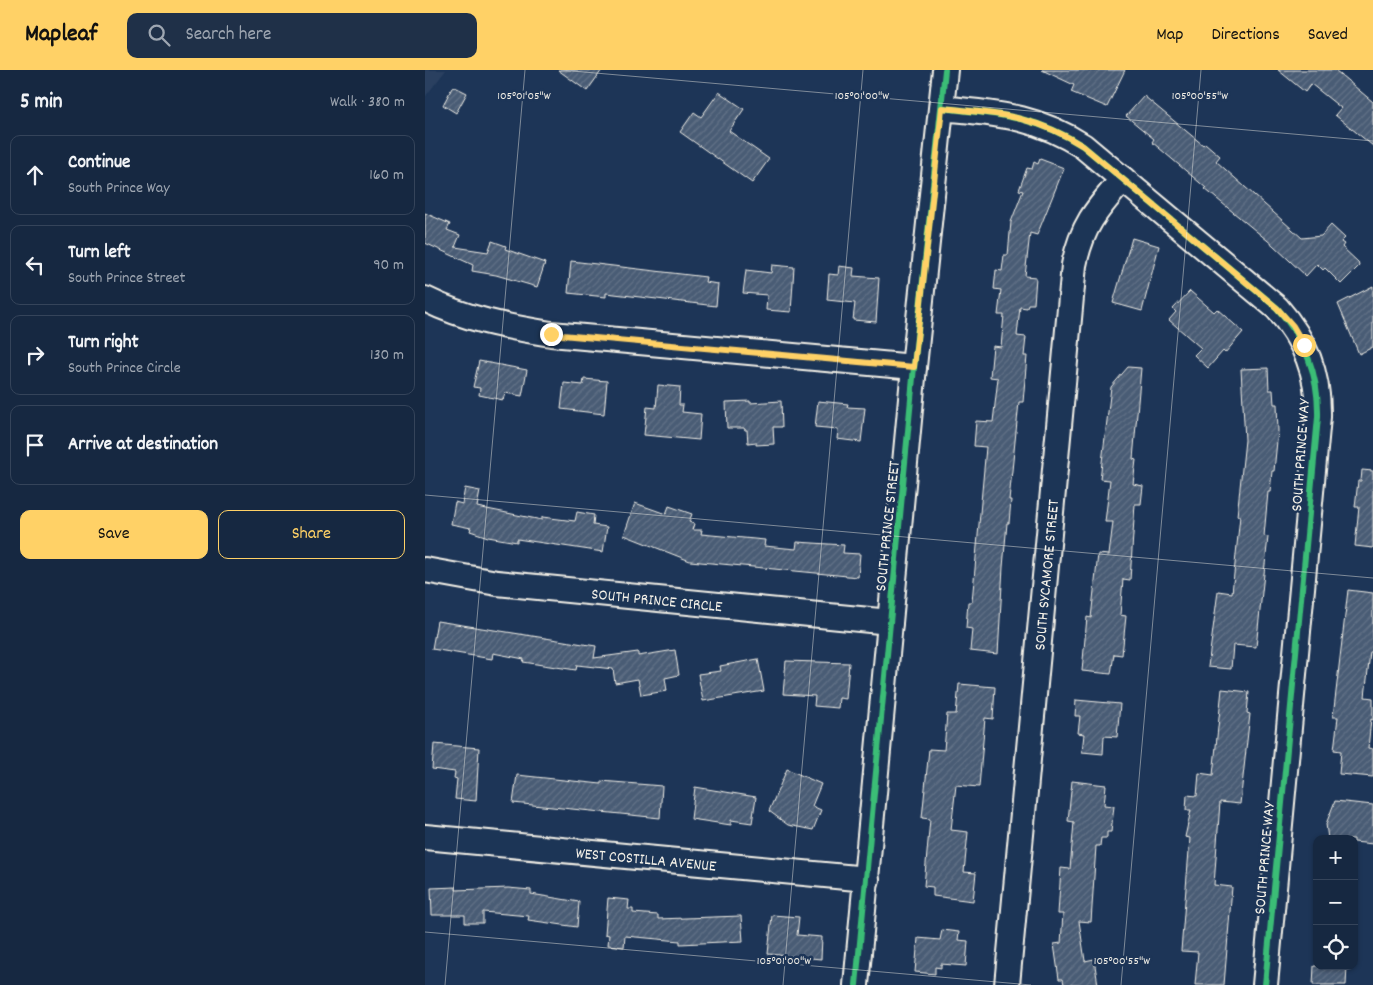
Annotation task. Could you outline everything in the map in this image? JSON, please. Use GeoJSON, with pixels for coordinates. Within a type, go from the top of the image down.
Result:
{"type":"FeatureCollection","features":[{"type":"Feature","properties":{"kind":"street","name":"SOUTH PRINCE STREET"},"geometry":{"type":"LineString","coordinates":[[856,985],[914,367],[945,70]]}},
{"type":"Feature","properties":{"kind":"street","name":"SOUTH PRINCE WAY"},"geometry":{"type":"LineString","coordinates":[[942,108],[1007,115],[1036,122],[1061,132],[1083,146],[1277,308],[1293,326],[1304,345],[1315,377],[1317,417],[1265,985]]}},
{"type":"Feature","properties":{"kind":"street","name":"SOUTH SYCAMORE STREET"},"geometry":{"type":"LineString","coordinates":[[1007,985],[1074,265],[1077,248],[1093,214],[1123,179]]}},
{"type":"Feature","properties":{"kind":"street"},"geometry":{"type":"LineString","coordinates":[[425,299],[445,309],[492,324],[551,334],[914,367]]}},
{"type":"Feature","properties":{"kind":"street","name":"SOUTH PRINCE CIRCLE"},"geometry":{"type":"LineString","coordinates":[[425,570],[497,583],[890,622]]}},
{"type":"Feature","properties":{"kind":"street","name":"WEST COSTILLA AVENUE"},"geometry":{"type":"LineString","coordinates":[[425,837],[867,879]]}},
{"type":"Feature","properties":{"kind":"shaded area"},"geometry":{"type":"Polygon","coordinates":[[[425,70],[446,70],[425,97],[425,70]]]}},
{"type":"Feature","properties":{"kind":"building"},"geometry":{"type":"Polygon","coordinates":[[[558,70],[602,70],[587,91],[558,70]]]}},
{"type":"Feature","properties":{"kind":"building"},"geometry":{"type":"Polygon","coordinates":[[[1042,70],[1125,70],[1107,107],[1071,92],[1074,85],[1042,70]]]}},
{"type":"Feature","properties":{"kind":"building"},"geometry":{"type":"Polygon","coordinates":[[[1278,70],[1335,70],[1373,102],[1373,146],[1335,115],[1341,108],[1311,84],[1305,92],[1278,70]]]}},
{"type":"Feature","properties":{"kind":"building"},"geometry":{"type":"Polygon","coordinates":[[[453,86],[467,93],[456,113],[443,105],[453,86]]]}},
{"type":"Feature","properties":{"kind":"building"},"geometry":{"type":"Polygon","coordinates":[[[719,92],[744,109],[729,131],[769,159],[752,183],[680,132],[694,112],[701,117],[719,92]]]}},
{"type":"Feature","properties":{"kind":"building"},"geometry":{"type":"Polygon","coordinates":[[[1144,96],[1203,145],[1205,143],[1220,156],[1216,161],[1302,238],[1321,236],[1331,225],[1345,238],[1341,242],[1344,244],[1342,247],[1358,262],[1359,266],[1341,284],[1325,268],[1323,270],[1317,264],[1306,276],[1273,245],[1152,142],[1154,139],[1126,116],[1144,96]]]}},
{"type":"Feature","properties":{"kind":"building"},"geometry":{"type":"Polygon","coordinates":[[[1040,159],[1064,168],[1037,235],[1030,233],[1025,276],[1036,277],[1034,304],[1028,304],[1027,308],[1020,307],[1017,336],[1026,337],[1024,356],[1027,356],[1023,402],[1019,402],[1009,500],[1011,500],[1003,567],[998,654],[970,651],[972,629],[966,628],[968,602],[972,602],[986,447],[974,446],[976,421],[993,422],[998,378],[990,377],[993,346],[1001,347],[1004,315],[998,315],[1001,290],[994,289],[996,270],[1002,271],[1004,255],[1008,255],[1011,222],[1023,191],[1019,190],[1027,168],[1032,169],[1034,162],[1038,164],[1040,159]]]}},
{"type":"Feature","properties":{"kind":"building"},"geometry":{"type":"Polygon","coordinates":[[[425,213],[450,224],[447,230],[460,235],[455,247],[488,252],[492,241],[506,246],[505,249],[545,263],[537,287],[496,275],[472,271],[473,265],[425,243],[425,213]]]}},
{"type":"Feature","properties":{"kind":"building"},"geometry":{"type":"Polygon","coordinates":[[[1132,238],[1159,246],[1142,311],[1113,303],[1132,238]]]}},
{"type":"Feature","properties":{"kind":"building"},"geometry":{"type":"Polygon","coordinates":[[[571,261],[706,277],[705,282],[718,284],[716,306],[606,293],[606,297],[568,293],[571,261]]]}},
{"type":"Feature","properties":{"kind":"building"},"geometry":{"type":"Polygon","coordinates":[[[772,265],[794,267],[791,312],[766,310],[767,295],[743,293],[746,270],[771,273],[772,265]]]}},
{"type":"Feature","properties":{"kind":"building"},"geometry":{"type":"Polygon","coordinates":[[[839,266],[854,268],[853,276],[879,278],[876,322],[853,320],[855,303],[827,300],[829,274],[838,275],[839,266]]]}},
{"type":"Feature","properties":{"kind":"building"},"geometry":{"type":"Polygon","coordinates":[[[1373,286],[1373,347],[1359,354],[1338,304],[1373,286]]]}},
{"type":"Feature","properties":{"kind":"building"},"geometry":{"type":"Polygon","coordinates":[[[1190,291],[1214,312],[1217,309],[1243,332],[1225,353],[1223,351],[1208,368],[1194,355],[1201,348],[1169,320],[1176,312],[1173,309],[1190,291]]]}},
{"type":"Feature","properties":{"kind":"building"},"geometry":{"type":"Polygon","coordinates":[[[479,361],[527,370],[522,396],[505,393],[503,400],[479,395],[480,388],[473,387],[479,361]]]}},
{"type":"Feature","properties":{"kind":"building"},"geometry":{"type":"Polygon","coordinates":[[[1128,367],[1141,368],[1133,459],[1136,460],[1133,484],[1143,486],[1141,504],[1135,504],[1130,580],[1123,579],[1120,615],[1126,616],[1122,655],[1114,654],[1111,674],[1082,671],[1087,617],[1091,618],[1098,554],[1109,555],[1113,522],[1105,522],[1110,480],[1100,479],[1111,387],[1128,367]]]}},
{"type":"Feature","properties":{"kind":"building"},"geometry":{"type":"Polygon","coordinates":[[[1268,368],[1269,390],[1273,390],[1274,404],[1277,404],[1278,431],[1274,471],[1272,471],[1270,492],[1268,492],[1264,536],[1268,537],[1256,647],[1233,645],[1231,669],[1208,667],[1218,591],[1232,593],[1240,516],[1237,516],[1245,440],[1241,369],[1268,368]]]}},
{"type":"Feature","properties":{"kind":"building"},"geometry":{"type":"Polygon","coordinates":[[[584,379],[607,381],[604,414],[561,409],[564,383],[583,385],[584,379]]]}},
{"type":"Feature","properties":{"kind":"building"},"geometry":{"type":"Polygon","coordinates":[[[658,385],[680,387],[679,405],[683,405],[682,412],[701,414],[699,440],[644,435],[647,407],[656,408],[658,385]]]}},
{"type":"Feature","properties":{"kind":"building"},"geometry":{"type":"Polygon","coordinates":[[[750,401],[750,403],[781,401],[782,427],[773,427],[774,444],[756,445],[756,442],[748,443],[747,430],[744,428],[727,428],[726,402],[750,401]]]}},
{"type":"Feature","properties":{"kind":"building"},"geometry":{"type":"Polygon","coordinates":[[[818,401],[848,404],[847,407],[865,408],[861,442],[837,439],[838,429],[815,427],[818,401]]]}},
{"type":"Feature","properties":{"kind":"building"},"geometry":{"type":"Polygon","coordinates":[[[1362,470],[1373,471],[1373,548],[1355,546],[1359,507],[1355,507],[1358,481],[1361,481],[1362,470]]]}},
{"type":"Feature","properties":{"kind":"building"},"geometry":{"type":"Polygon","coordinates":[[[465,488],[480,491],[477,507],[542,520],[542,517],[575,521],[577,512],[594,515],[593,525],[607,527],[603,552],[517,539],[517,542],[488,537],[470,531],[471,528],[451,524],[455,502],[462,504],[465,488]]]}},
{"type":"Feature","properties":{"kind":"building"},"geometry":{"type":"Polygon","coordinates":[[[635,503],[666,514],[669,506],[692,514],[689,522],[694,524],[692,530],[702,530],[701,534],[765,540],[764,546],[796,549],[797,542],[844,545],[843,553],[860,554],[858,577],[690,561],[624,535],[635,503]]]}},
{"type":"Feature","properties":{"kind":"building"},"geometry":{"type":"Polygon","coordinates":[[[1348,590],[1373,593],[1373,652],[1370,652],[1365,697],[1373,698],[1373,720],[1371,719],[1368,748],[1373,749],[1373,777],[1339,774],[1341,751],[1334,750],[1338,717],[1333,717],[1348,590]]]}},
{"type":"Feature","properties":{"kind":"building"},"geometry":{"type":"Polygon","coordinates":[[[437,621],[596,646],[594,658],[638,652],[638,656],[675,650],[679,675],[665,678],[667,691],[641,695],[638,679],[615,683],[613,669],[577,665],[576,670],[523,662],[524,659],[493,653],[492,659],[432,649],[437,621]]]}},
{"type":"Feature","properties":{"kind":"building"},"geometry":{"type":"Polygon","coordinates":[[[758,659],[764,691],[703,701],[698,674],[721,671],[720,666],[758,659]]]}},
{"type":"Feature","properties":{"kind":"building"},"geometry":{"type":"Polygon","coordinates":[[[786,661],[849,663],[846,699],[839,698],[838,708],[814,706],[815,696],[783,694],[786,661]]]}},
{"type":"Feature","properties":{"kind":"building"},"geometry":{"type":"Polygon","coordinates":[[[959,684],[995,687],[993,719],[985,718],[979,787],[956,785],[951,830],[968,832],[964,872],[976,873],[973,901],[933,896],[933,887],[924,886],[930,819],[922,818],[929,749],[944,750],[947,714],[956,714],[959,684]]]}},
{"type":"Feature","properties":{"kind":"building"},"geometry":{"type":"Polygon","coordinates":[[[1222,689],[1249,692],[1247,713],[1250,714],[1240,804],[1220,802],[1214,885],[1232,887],[1224,985],[1195,985],[1198,952],[1181,951],[1190,838],[1185,837],[1191,810],[1186,810],[1187,795],[1197,796],[1199,773],[1213,775],[1222,689]]]}},
{"type":"Feature","properties":{"kind":"building"},"geometry":{"type":"Polygon","coordinates":[[[1076,700],[1120,704],[1117,737],[1104,736],[1103,754],[1082,752],[1084,734],[1078,733],[1080,716],[1075,716],[1076,700]]]}},
{"type":"Feature","properties":{"kind":"building"},"geometry":{"type":"Polygon","coordinates":[[[434,744],[479,748],[476,801],[455,799],[457,779],[454,778],[455,772],[432,769],[434,744]]]}},
{"type":"Feature","properties":{"kind":"building"},"geometry":{"type":"Polygon","coordinates":[[[787,769],[821,784],[812,806],[821,810],[813,830],[788,825],[769,811],[787,769]]]}},
{"type":"Feature","properties":{"kind":"building"},"geometry":{"type":"Polygon","coordinates":[[[517,775],[601,784],[601,781],[662,786],[660,818],[513,803],[517,775]]]}},
{"type":"Feature","properties":{"kind":"building"},"geometry":{"type":"Polygon","coordinates":[[[1072,781],[1106,785],[1104,805],[1114,806],[1111,832],[1107,832],[1107,838],[1101,838],[1100,846],[1096,846],[1091,922],[1079,921],[1085,961],[1094,959],[1098,985],[1064,985],[1063,979],[1059,979],[1054,944],[1061,943],[1063,914],[1058,914],[1061,868],[1070,869],[1074,822],[1068,821],[1072,781]]]}},
{"type":"Feature","properties":{"kind":"building"},"geometry":{"type":"Polygon","coordinates":[[[695,787],[756,797],[752,823],[731,820],[731,825],[691,819],[695,787]]]}},
{"type":"Feature","properties":{"kind":"building"},"geometry":{"type":"Polygon","coordinates":[[[1335,801],[1373,805],[1373,844],[1358,842],[1358,835],[1327,835],[1326,824],[1335,801]]]}},
{"type":"Feature","properties":{"kind":"building"},"geometry":{"type":"Polygon","coordinates":[[[456,887],[456,890],[508,888],[531,890],[531,894],[579,902],[577,927],[528,920],[529,916],[483,912],[483,923],[465,923],[465,915],[432,915],[431,888],[456,887]]]}},
{"type":"Feature","properties":{"kind":"building"},"geometry":{"type":"Polygon","coordinates":[[[608,898],[629,900],[628,909],[633,909],[633,913],[658,915],[658,919],[741,916],[743,941],[680,944],[680,941],[625,936],[624,947],[608,945],[609,935],[605,934],[608,898]]]}},
{"type":"Feature","properties":{"kind":"building"},"geometry":{"type":"Polygon","coordinates":[[[772,915],[799,917],[797,935],[822,937],[821,959],[768,954],[772,915]]]}},
{"type":"Feature","properties":{"kind":"building"},"geometry":{"type":"Polygon","coordinates":[[[942,930],[959,932],[958,940],[968,941],[966,966],[941,964],[941,968],[935,967],[935,974],[915,972],[918,938],[940,940],[942,930]]]}},
{"type":"Feature","properties":{"kind":"building"},"geometry":{"type":"Polygon","coordinates":[[[1314,970],[1347,970],[1346,985],[1313,985],[1314,970]]]}},
{"type":"Feature","properties":{"kind":"cycle path"},"geometry":{"type":"LineString","coordinates":[[856,985],[914,367],[945,70]]}},
{"type":"Feature","properties":{"kind":"cycle path"},"geometry":{"type":"LineString","coordinates":[[942,108],[998,114],[1031,122],[1048,128],[1083,146],[1277,308],[1295,332],[1308,358],[1316,386],[1318,417],[1265,985]]}},
{"type":"Feature","properties":{"kind":"route"},"geometry":{"type":"LineString","coordinates":[[551,334],[914,367],[942,108],[1007,115],[1036,122],[1061,132],[1083,146],[1277,308],[1293,326],[1304,345]]}}]}
